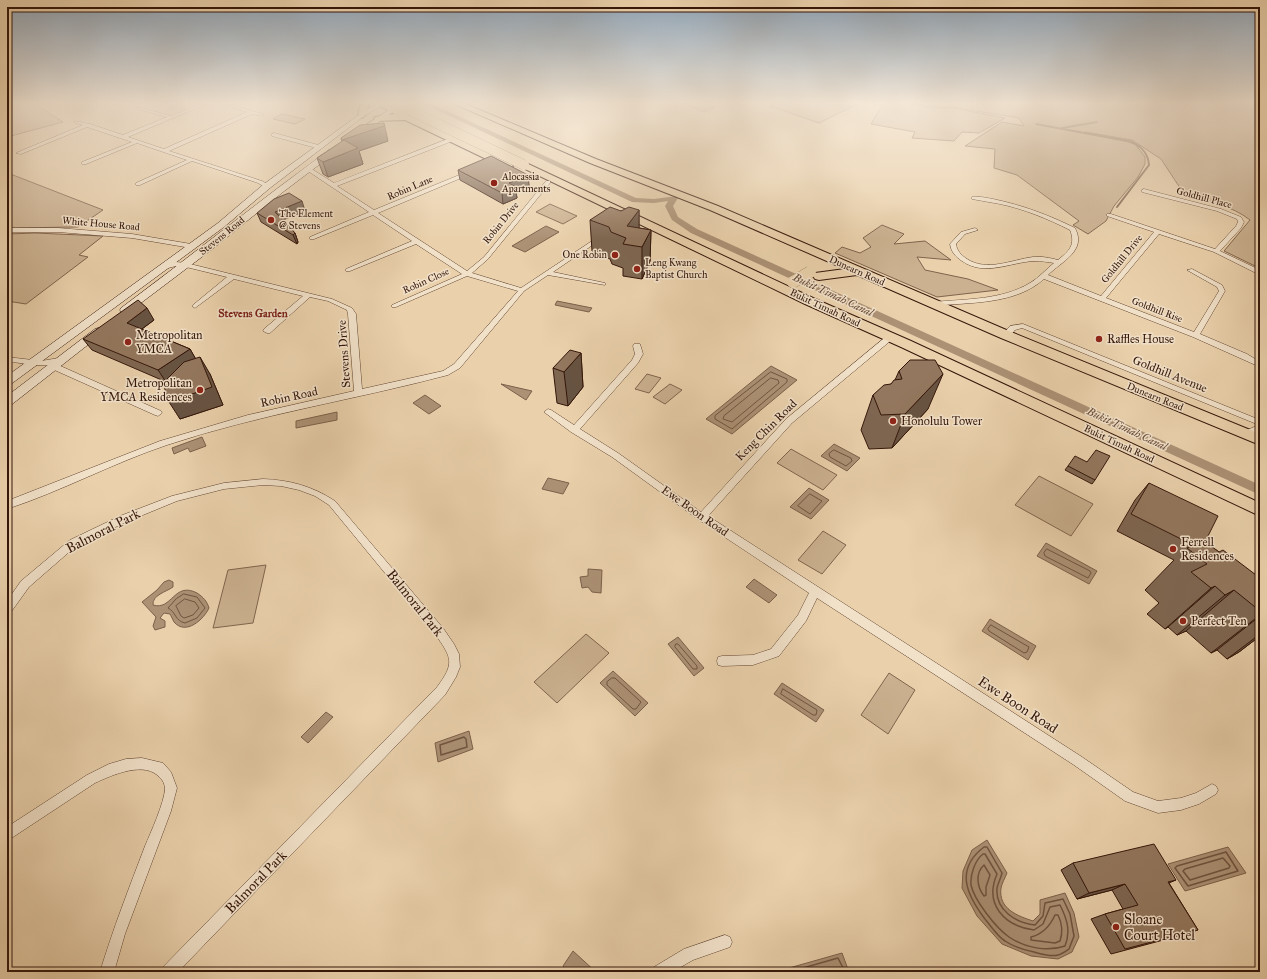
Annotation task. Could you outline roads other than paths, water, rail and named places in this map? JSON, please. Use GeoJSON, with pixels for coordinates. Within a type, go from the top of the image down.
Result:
{"type":"FeatureCollection","features":[{"type":"Feature","properties":{"kind":"highway"},"geometry":{"type":"LineString","coordinates":[[467,148],[493,162],[573,191],[585,193]]}},
{"type":"Feature","properties":{"kind":"highway","name":"Bukit Timah Road"},"geometry":{"type":"LineString","coordinates":[[485,148],[585,193],[628,220],[764,279],[891,337],[1260,510]]}},
{"type":"Feature","properties":{"kind":"highway","name":"Dunearn Road"},"geometry":{"type":"LineString","coordinates":[[563,148],[642,179],[1006,335],[1260,440]]}},
{"type":"Feature","properties":{"kind":"highway"},"geometry":{"type":"LineString","coordinates":[[576,148],[642,179]]}},
{"type":"Feature","properties":{"kind":"highway"},"geometry":{"type":"LineString","coordinates":[[810,301],[805,295],[805,287],[814,274],[820,255]]}},
{"type":"Feature","properties":{"kind":"highway"},"geometry":{"type":"LineString","coordinates":[[764,279],[778,282],[793,282],[814,274],[857,271]]}},
{"type":"Feature","properties":{"kind":"main road","name":"Stevens Road"},"geometry":{"type":"LineString","coordinates":[[7,381],[31,362],[221,225],[267,186],[319,148]]}},
{"type":"Feature","properties":{"kind":"main road","name":"Stevens Road"},"geometry":{"type":"LineString","coordinates":[[119,315],[336,149]]}},
{"type":"Feature","properties":{"kind":"main road"},"geometry":{"type":"LineString","coordinates":[[180,254],[195,255],[208,248]]}},
{"type":"Feature","properties":{"kind":"main road"},"geometry":{"type":"LineString","coordinates":[[7,402],[106,325]]}},
{"type":"Feature","properties":{"kind":"street"},"geometry":{"type":"LineString","coordinates":[[19,153],[33,148]]}},
{"type":"Feature","properties":{"kind":"street"},"geometry":{"type":"LineString","coordinates":[[84,163],[122,148]]}},
{"type":"Feature","properties":{"kind":"street"},"geometry":{"type":"LineString","coordinates":[[154,148],[260,182],[267,186]]}},
{"type":"Feature","properties":{"kind":"street"},"geometry":{"type":"LineString","coordinates":[[164,151],[171,148]]}},
{"type":"Feature","properties":{"kind":"street"},"geometry":{"type":"LineString","coordinates":[[334,185],[433,148]]}},
{"type":"Feature","properties":{"kind":"street"},"geometry":{"type":"LineString","coordinates":[[138,184],[191,160]]}},
{"type":"Feature","properties":{"kind":"street","name":"Robin Close"},"geometry":{"type":"LineString","coordinates":[[308,169],[467,274],[522,290]]}},
{"type":"Feature","properties":{"kind":"street","name":"Robin Lane"},"geometry":{"type":"LineString","coordinates":[[374,213],[476,170]]}},
{"type":"Feature","properties":{"kind":"street","name":"Robin Drive"},"geometry":{"type":"LineString","coordinates":[[467,274],[486,258],[548,182]]}},
{"type":"Feature","properties":{"kind":"street","name":"Goldhill Place"},"geometry":{"type":"LineString","coordinates":[[1144,191],[1219,210],[1239,218],[1241,222],[1239,227],[1216,251]]}},
{"type":"Feature","properties":{"kind":"street"},"geometry":{"type":"LineString","coordinates":[[934,304],[1012,294],[1034,284],[1070,254],[1077,241],[1073,229],[1059,222],[1004,203],[974,198]]}},
{"type":"Feature","properties":{"kind":"street"},"geometry":{"type":"LineString","coordinates":[[312,238],[374,213]]}},
{"type":"Feature","properties":{"kind":"street"},"geometry":{"type":"LineString","coordinates":[[1109,215],[1216,251],[1259,271]]}},
{"type":"Feature","properties":{"kind":"street","name":"White House Road"},"geometry":{"type":"LineString","coordinates":[[7,230],[58,230],[132,236],[191,246]]}},
{"type":"Feature","properties":{"kind":"street"},"geometry":{"type":"LineString","coordinates":[[975,230],[963,233],[953,244],[953,250],[964,261],[980,266],[991,267],[1035,259],[1059,262]]}},
{"type":"Feature","properties":{"kind":"street","name":"Goldhill Drive"},"geometry":{"type":"LineString","coordinates":[[1102,300],[1157,232]]}},
{"type":"Feature","properties":{"kind":"street","name":"Robin Road"},"geometry":{"type":"LineString","coordinates":[[7,505],[163,443],[248,418],[358,394],[453,370],[522,290],[607,233]]}},
{"type":"Feature","properties":{"kind":"street"},"geometry":{"type":"LineString","coordinates":[[348,270],[417,241]]}},
{"type":"Feature","properties":{"kind":"street","name":"Stevens Drive"},"geometry":{"type":"LineString","coordinates":[[164,267],[176,264],[186,265],[308,295],[342,305],[350,309],[352,314],[358,394]]}},
{"type":"Feature","properties":{"kind":"street"},"geometry":{"type":"LineString","coordinates":[[1190,270],[1220,286],[1222,291],[1196,335]]}},
{"type":"Feature","properties":{"kind":"street"},"geometry":{"type":"LineString","coordinates":[[547,273],[603,284]]}},
{"type":"Feature","properties":{"kind":"street","name":"Robin Close"},"geometry":{"type":"LineString","coordinates":[[394,306],[467,274]]}},
{"type":"Feature","properties":{"kind":"street"},"geometry":{"type":"LineString","coordinates":[[195,306],[233,276]]}},
{"type":"Feature","properties":{"kind":"street","name":"Goldhill Rise"},"geometry":{"type":"LineString","coordinates":[[1046,277],[1102,300],[1196,335],[1244,356],[1260,365]]}},
{"type":"Feature","properties":{"kind":"street"},"geometry":{"type":"LineString","coordinates":[[267,331],[308,295]]}},
{"type":"Feature","properties":{"kind":"street","name":"Goldhill Avenue"},"geometry":{"type":"LineString","coordinates":[[1006,335],[1013,328],[1023,326],[1260,423]]}},
{"type":"Feature","properties":{"kind":"street","name":"Keng Chin Road"},"geometry":{"type":"LineString","coordinates":[[702,516],[789,420],[891,337]]}},
{"type":"Feature","properties":{"kind":"street"},"geometry":{"type":"LineString","coordinates":[[574,430],[635,361],[639,354],[637,346]]}},
{"type":"Feature","properties":{"kind":"street"},"geometry":{"type":"LineString","coordinates":[[7,359],[47,362],[63,359]]}},
{"type":"Feature","properties":{"kind":"street"},"geometry":{"type":"LineString","coordinates":[[53,366],[158,413]]}},
{"type":"Feature","properties":{"kind":"street","name":"Ewe Boon Road"},"geometry":{"type":"LineString","coordinates":[[548,412],[615,455],[815,592],[1072,757],[1129,797],[1158,807],[1181,804],[1199,798],[1212,790]]}},
{"type":"Feature","properties":{"kind":"street"},"geometry":{"type":"LineString","coordinates":[[1245,434],[1260,428]]}},
{"type":"Feature","properties":{"kind":"street","name":"Balmoral Park"},"geometry":{"type":"LineString","coordinates":[[7,609],[25,584],[73,543],[123,519],[175,498],[224,486],[263,482],[281,483],[301,487],[318,494],[332,503],[439,631],[452,650],[456,665],[452,676],[441,691],[168,972]]}},
{"type":"Feature","properties":{"kind":"street"},"geometry":{"type":"LineString","coordinates":[[722,661],[753,660],[774,653],[802,618],[815,592]]}},
{"type":"Feature","properties":{"kind":"street"},"geometry":{"type":"LineString","coordinates":[[7,835],[91,779],[109,770],[126,765],[142,764],[159,768],[167,776],[171,788],[165,811],[118,934],[107,972]]}},
{"type":"Feature","properties":{"kind":"street"},"geometry":{"type":"LineString","coordinates":[[659,972],[689,954],[725,942]]}},
{"type":"Feature","properties":{"kind":"water"},"geometry":{"type":"Polygon","coordinates":[[[546,226],[559,232],[525,252],[512,246],[546,226]]]}},
{"type":"Feature","properties":{"kind":"water"},"geometry":{"type":"Polygon","coordinates":[[[557,301],[592,308],[589,312],[555,305],[557,301]]]}},
{"type":"Feature","properties":{"kind":"water"},"geometry":{"type":"Polygon","coordinates":[[[771,366],[797,380],[732,434],[706,419],[771,366]]]}},
{"type":"Feature","properties":{"kind":"water"},"geometry":{"type":"Polygon","coordinates":[[[501,384],[532,391],[526,400],[501,384]]]}},
{"type":"Feature","properties":{"kind":"water"},"geometry":{"type":"Polygon","coordinates":[[[425,395],[441,406],[429,414],[413,403],[425,395]]]}},
{"type":"Feature","properties":{"kind":"water"},"geometry":{"type":"Polygon","coordinates":[[[337,412],[337,420],[296,428],[296,421],[337,412]]]}},
{"type":"Feature","properties":{"kind":"water"},"geometry":{"type":"Polygon","coordinates":[[[202,437],[206,446],[190,452],[188,448],[174,454],[172,448],[202,437]]]}},
{"type":"Feature","properties":{"kind":"water"},"geometry":{"type":"Polygon","coordinates":[[[834,444],[860,458],[847,471],[821,456],[834,444]]]}},
{"type":"Feature","properties":{"kind":"water"},"geometry":{"type":"Polygon","coordinates":[[[548,478],[569,483],[563,494],[542,489],[548,478]]]}},
{"type":"Feature","properties":{"kind":"water"},"geometry":{"type":"Polygon","coordinates":[[[809,488],[829,500],[811,519],[790,507],[809,488]]]}},
{"type":"Feature","properties":{"kind":"water"},"geometry":{"type":"Polygon","coordinates":[[[1046,543],[1097,571],[1089,584],[1037,556],[1046,543]]]}},
{"type":"Feature","properties":{"kind":"water"},"geometry":{"type":"Polygon","coordinates":[[[588,569],[602,570],[601,593],[592,592],[588,587],[582,588],[580,577],[588,576],[588,569]]]}},
{"type":"Feature","properties":{"kind":"water"},"geometry":{"type":"Polygon","coordinates":[[[754,579],[777,595],[769,603],[746,587],[754,579]]]}},
{"type":"Feature","properties":{"kind":"water"},"geometry":{"type":"Polygon","coordinates":[[[169,580],[173,582],[173,587],[157,596],[153,602],[153,605],[159,606],[165,604],[178,593],[189,590],[201,596],[206,601],[209,608],[199,621],[189,627],[179,626],[174,622],[170,614],[164,613],[160,618],[165,621],[165,627],[155,630],[153,626],[156,617],[142,602],[157,590],[164,582],[169,580]]]}},
{"type":"Feature","properties":{"kind":"water"},"geometry":{"type":"Polygon","coordinates":[[[990,619],[1036,646],[1028,660],[982,631],[990,619]]]}},
{"type":"Feature","properties":{"kind":"water"},"geometry":{"type":"Polygon","coordinates":[[[678,637],[704,668],[694,676],[668,644],[678,637]]]}},
{"type":"Feature","properties":{"kind":"water"},"geometry":{"type":"Polygon","coordinates":[[[613,671],[648,703],[635,716],[600,683],[613,671]]]}},
{"type":"Feature","properties":{"kind":"water"},"geometry":{"type":"Polygon","coordinates":[[[782,683],[824,710],[816,722],[774,694],[782,683]]]}},
{"type":"Feature","properties":{"kind":"water"},"geometry":{"type":"Polygon","coordinates":[[[326,712],[333,717],[308,743],[301,737],[326,712]]]}},
{"type":"Feature","properties":{"kind":"water"},"geometry":{"type":"Polygon","coordinates":[[[469,731],[473,749],[438,762],[435,743],[469,731]]]}},
{"type":"Feature","properties":{"kind":"water"},"geometry":{"type":"Polygon","coordinates":[[[987,840],[1007,873],[1001,886],[1001,895],[1006,906],[1015,914],[1033,921],[1040,914],[1040,900],[1065,893],[1074,913],[1079,937],[1072,952],[1058,959],[1031,956],[1002,944],[977,916],[962,888],[963,871],[972,850],[987,840]]]}},
{"type":"Feature","properties":{"kind":"water"},"geometry":{"type":"Polygon","coordinates":[[[1228,847],[1246,873],[1185,891],[1168,864],[1228,847]]]}},
{"type":"Feature","properties":{"kind":"water"},"geometry":{"type":"Polygon","coordinates":[[[573,951],[596,972],[569,972],[563,966],[573,951]]]}},
{"type":"Feature","properties":{"kind":"water"},"geometry":{"type":"Polygon","coordinates":[[[842,953],[849,972],[775,972],[842,953]]]}},
{"type":"Feature","properties":{"kind":"waterway","name":"Bukit Timah Canal"},"geometry":{"type":"LineString","coordinates":[[522,148],[635,200],[654,201],[674,198],[669,206],[675,218],[694,231],[1260,490]]}},
{"type":"Feature","properties":{"kind":"waterway"},"geometry":{"type":"LineString","coordinates":[[1117,207],[1149,165],[1147,156],[1141,148]]}},
{"type":"Feature","properties":{"kind":"place","name":"Alocassia Apartments"},"geometry":{"type":"Point","coordinates":[494,183]}},
{"type":"Feature","properties":{"kind":"place","name":"The Element @ Stevens"},"geometry":{"type":"Point","coordinates":[271,220]}},
{"type":"Feature","properties":{"kind":"place","name":"One Robin"},"geometry":{"type":"Point","coordinates":[615,255]}},
{"type":"Feature","properties":{"kind":"place","name":"Leng Kwang Baptist Church"},"geometry":{"type":"Point","coordinates":[637,269]}},
{"type":"Feature","properties":{"kind":"place","name":"Raffles House"},"geometry":{"type":"Point","coordinates":[1099,339]}},
{"type":"Feature","properties":{"kind":"place","name":"Metropolitan YMCA"},"geometry":{"type":"Point","coordinates":[128,342]}},
{"type":"Feature","properties":{"kind":"place","name":"Metropolitan YMCA Residences"},"geometry":{"type":"Point","coordinates":[200,390]}},
{"type":"Feature","properties":{"kind":"place","name":"Honolulu Tower"},"geometry":{"type":"Point","coordinates":[893,421]}},
{"type":"Feature","properties":{"kind":"place","name":"Ferrell Residences"},"geometry":{"type":"Point","coordinates":[1173,549]}},
{"type":"Feature","properties":{"kind":"place","name":"Perfect Ten"},"geometry":{"type":"Point","coordinates":[1183,621]}},
{"type":"Feature","properties":{"kind":"place","name":"Sloane Court Hotel"},"geometry":{"type":"Point","coordinates":[1116,927]}},
{"type":"Feature","properties":{"kind":"district","name":"Stevens Garden"},"geometry":{"type":"Point","coordinates":[253,313]}}]}
